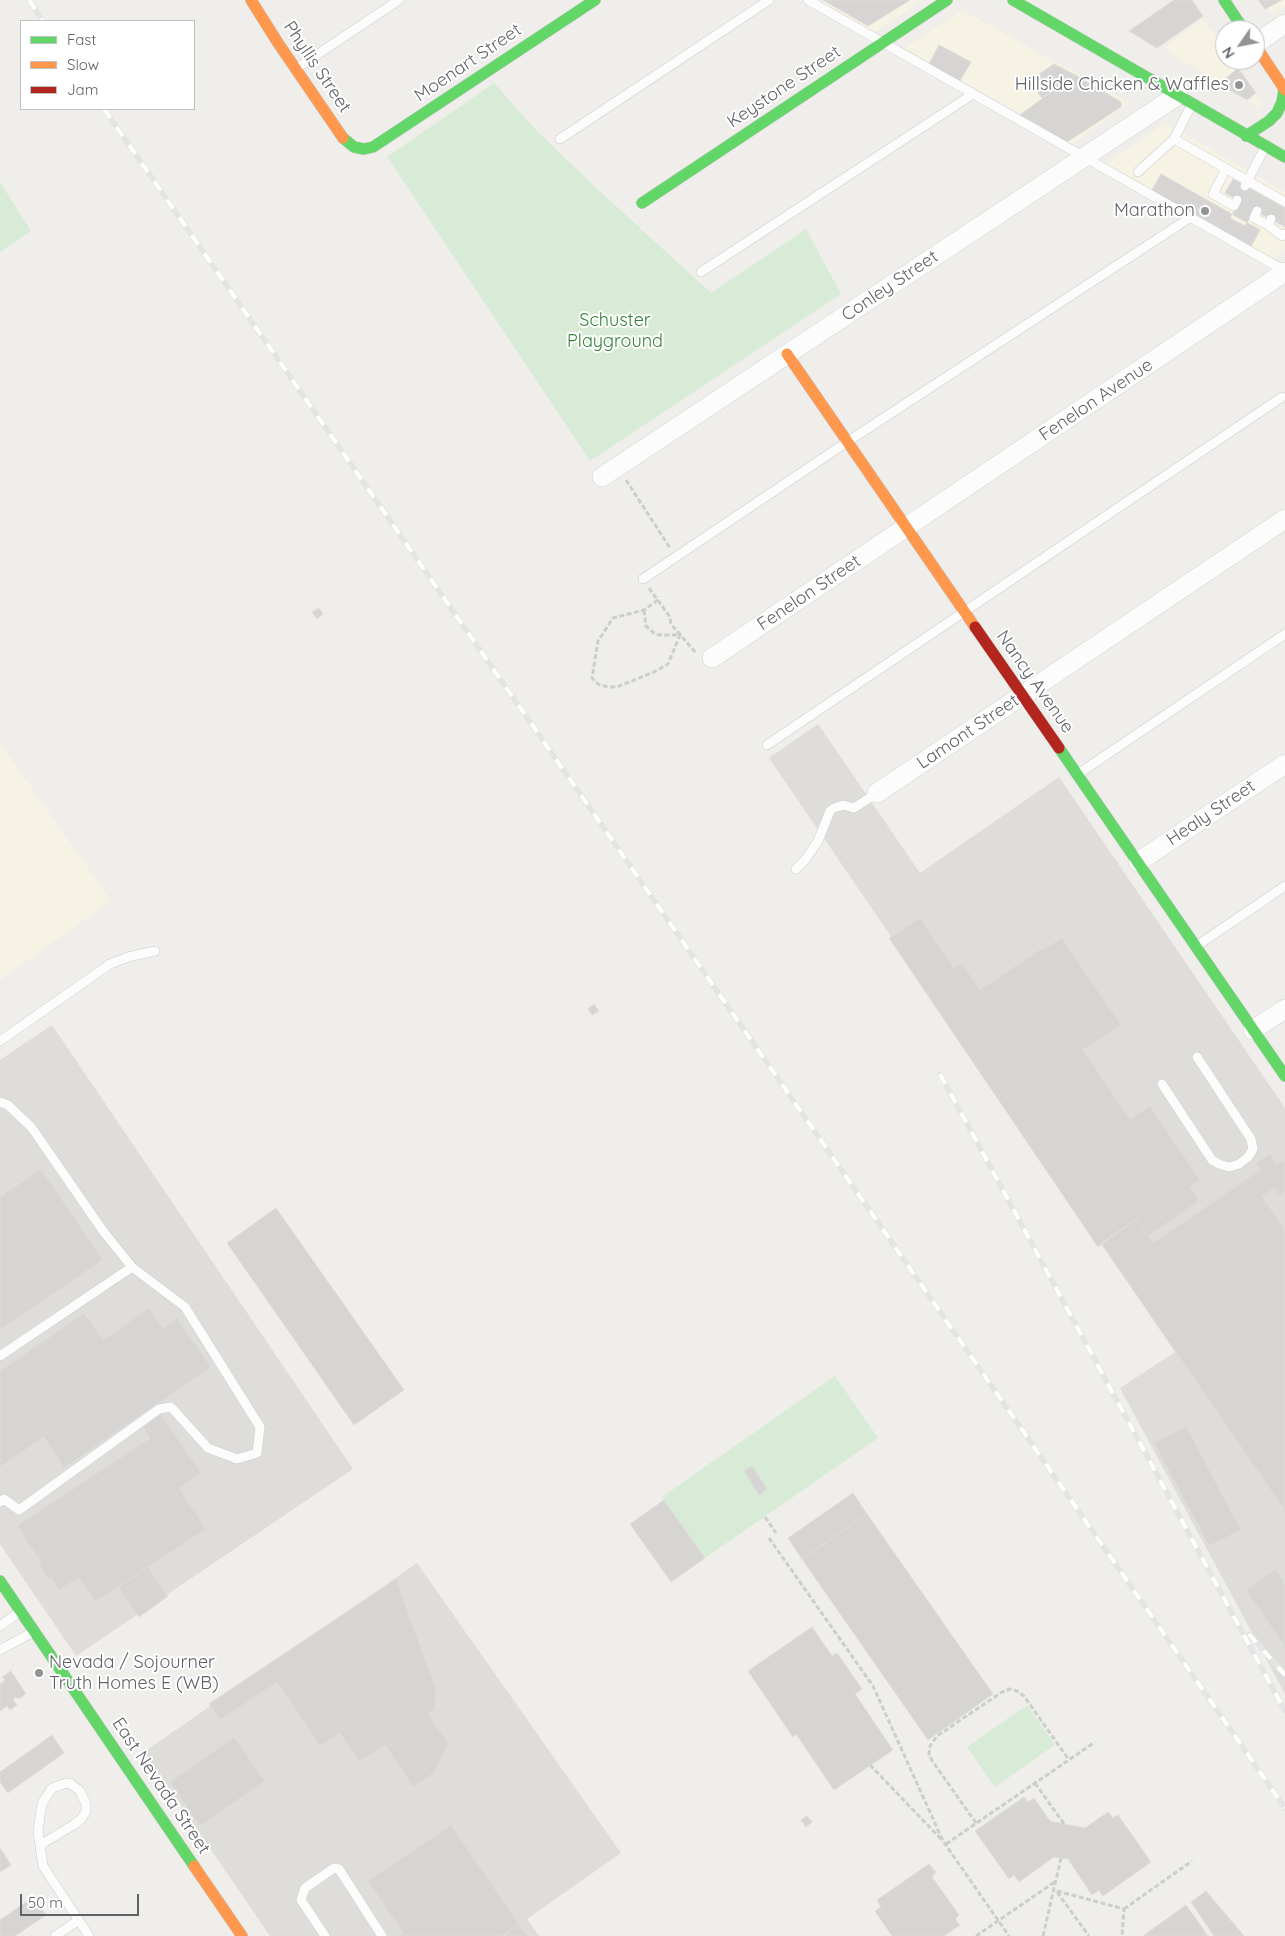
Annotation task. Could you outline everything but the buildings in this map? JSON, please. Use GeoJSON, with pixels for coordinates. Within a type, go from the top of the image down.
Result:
{"type":"FeatureCollection","features":[{"type":"Feature","properties":{"kind":"street","name":"Phyllis Street"},"geometry":{"type":"LineString","coordinates":[[251,0],[345,141],[359,148]]}},
{"type":"Feature","properties":{"kind":"street","name":"Moenart Street"},"geometry":{"type":"LineString","coordinates":[[359,148],[373,147],[595,0]]}},
{"type":"Feature","properties":{"kind":"street","name":"Keystone Street"},"geometry":{"type":"LineString","coordinates":[[642,203],[947,0]]}},
{"type":"Feature","properties":{"kind":"street"},"geometry":{"type":"LineString","coordinates":[[1013,0],[1285,157]]}},
{"type":"Feature","properties":{"kind":"street"},"geometry":{"type":"LineString","coordinates":[[1224,0],[1237,20]]}},
{"type":"Feature","properties":{"kind":"street"},"geometry":{"type":"LineString","coordinates":[[1265,38],[1285,24]]}},
{"type":"Feature","properties":{"kind":"street"},"geometry":{"type":"LineString","coordinates":[[1246,136],[1269,121],[1282,102],[1285,90],[1265,60]]}},
{"type":"Feature","properties":{"kind":"street","name":"Conley Street"},"geometry":{"type":"LineString","coordinates":[[602,478],[1084,157],[1185,99]]}},
{"type":"Feature","properties":{"kind":"street","name":"Fenelon Avenue"},"geometry":{"type":"LineString","coordinates":[[906,528],[1285,271]]}},
{"type":"Feature","properties":{"kind":"street","name":"Nancy Avenue"},"geometry":{"type":"LineString","coordinates":[[787,354],[1285,1076]]}},
{"type":"Feature","properties":{"kind":"street","name":"Lamont Street"},"geometry":{"type":"LineString","coordinates":[[877,793],[1285,519]]}},
{"type":"Feature","properties":{"kind":"street","name":"Fenelon Street"},"geometry":{"type":"LineString","coordinates":[[712,658],[906,528]]}},
{"type":"Feature","properties":{"kind":"street","name":"Healy Street"},"geometry":{"type":"LineString","coordinates":[[1138,862],[1285,764]]}},
{"type":"Feature","properties":{"kind":"street"},"geometry":{"type":"LineString","coordinates":[[1253,1030],[1285,1008]]}},
{"type":"Feature","properties":{"kind":"street","name":"East Nevada Street"},"geometry":{"type":"LineString","coordinates":[[0,1581],[242,1936]]}},
{"type":"Feature","properties":{"kind":"lane"},"geometry":{"type":"LineString","coordinates":[[296,69],[399,0]]}},
{"type":"Feature","properties":{"kind":"lane"},"geometry":{"type":"LineString","coordinates":[[560,140],[769,0]]}},
{"type":"Feature","properties":{"kind":"lane"},"geometry":{"type":"LineString","coordinates":[[808,0],[1285,271]]}},
{"type":"Feature","properties":{"kind":"lane"},"geometry":{"type":"LineString","coordinates":[[701,272],[973,94]]}},
{"type":"Feature","properties":{"kind":"lane"},"geometry":{"type":"LineString","coordinates":[[1138,172],[1174,139],[1185,99]]}},
{"type":"Feature","properties":{"kind":"lane"},"geometry":{"type":"LineString","coordinates":[[1174,139],[1266,195],[1282,202]]}},
{"type":"Feature","properties":{"kind":"lane"},"geometry":{"type":"LineString","coordinates":[[1246,183],[1265,146]]}},
{"type":"Feature","properties":{"kind":"lane"},"geometry":{"type":"LineString","coordinates":[[1226,169],[1213,194],[1236,204]]}},
{"type":"Feature","properties":{"kind":"lane"},"geometry":{"type":"LineString","coordinates":[[1254,215],[1270,222],[1282,236],[1285,234]]}},
{"type":"Feature","properties":{"kind":"lane"},"geometry":{"type":"LineString","coordinates":[[643,579],[847,442],[1190,217]]}},
{"type":"Feature","properties":{"kind":"lane"},"geometry":{"type":"LineString","coordinates":[[767,745],[1282,397]]}},
{"type":"Feature","properties":{"kind":"lane"},"geometry":{"type":"LineString","coordinates":[[1077,775],[1285,634]]}},
{"type":"Feature","properties":{"kind":"lane","name":"Lamont Street"},"geometry":{"type":"LineString","coordinates":[[796,869],[805,860],[818,841],[830,811],[840,806],[854,808],[877,793]]}},
{"type":"Feature","properties":{"kind":"lane"},"geometry":{"type":"LineString","coordinates":[[1196,947],[1285,886]]}},
{"type":"Feature","properties":{"kind":"lane"},"geometry":{"type":"LineString","coordinates":[[0,1041],[110,964],[128,957],[156,951]]}},
{"type":"Feature","properties":{"kind":"lane"},"geometry":{"type":"LineString","coordinates":[[1162,1084],[1212,1160],[1229,1167],[1239,1164],[1248,1157],[1253,1149],[1250,1139],[1197,1057]]}},
{"type":"Feature","properties":{"kind":"lane"},"geometry":{"type":"LineString","coordinates":[[0,1102],[8,1105],[32,1128],[103,1231],[132,1267],[185,1307],[260,1427],[257,1453],[237,1459],[208,1448],[171,1407],[159,1409],[19,1510],[4,1500],[0,1502]]}},
{"type":"Feature","properties":{"kind":"lane"},"geometry":{"type":"LineString","coordinates":[[0,1356],[132,1267]]}},
{"type":"Feature","properties":{"kind":"lane"},"geometry":{"type":"LineString","coordinates":[[0,1626],[20,1611]]}},
{"type":"Feature","properties":{"kind":"lane"},"geometry":{"type":"LineString","coordinates":[[0,1650],[34,1631]]}},
{"type":"Feature","properties":{"kind":"lane"},"geometry":{"type":"LineString","coordinates":[[40,1845],[76,1824],[86,1811],[86,1804],[80,1791],[71,1784],[66,1783],[52,1788],[41,1809],[38,1832],[43,1866],[89,1936]]}},
{"type":"Feature","properties":{"kind":"lane"},"geometry":{"type":"LineString","coordinates":[[326,1936],[301,1900],[305,1888],[334,1868],[339,1869],[382,1936]]}},
{"type":"Feature","properties":{"kind":"lane"},"geometry":{"type":"LineString","coordinates":[[55,1936],[79,1920]]}},
{"type":"Feature","properties":{"kind":"path"},"geometry":{"type":"LineString","coordinates":[[624,462],[632,473],[626,479],[675,557]]}},
{"type":"Feature","properties":{"kind":"path"},"geometry":{"type":"LineString","coordinates":[[643,579],[670,617],[671,624],[680,635],[696,653],[709,659],[712,658]]}},
{"type":"Feature","properties":{"kind":"path"},"geometry":{"type":"LineString","coordinates":[[658,600],[644,610],[613,618],[598,641],[592,678],[598,684],[617,687],[654,672],[668,664],[680,635]]}},
{"type":"Feature","properties":{"kind":"path"},"geometry":{"type":"LineString","coordinates":[[644,610],[646,626],[654,633],[659,635],[680,635]]}},
{"type":"Feature","properties":{"kind":"path"},"geometry":{"type":"LineString","coordinates":[[765,1517],[776,1533]]}},
{"type":"Feature","properties":{"kind":"path"},"geometry":{"type":"LineString","coordinates":[[769,1538],[874,1686],[945,1843]]}},
{"type":"Feature","properties":{"kind":"path"},"geometry":{"type":"LineString","coordinates":[[976,1824],[929,1754],[930,1746],[937,1736],[1002,1692],[1010,1689],[1024,1696],[1069,1760]]}},
{"type":"Feature","properties":{"kind":"path"},"geometry":{"type":"LineString","coordinates":[[945,1843],[976,1824],[1095,1742]]}},
{"type":"Feature","properties":{"kind":"path"},"geometry":{"type":"LineString","coordinates":[[870,1765],[945,1843],[1009,1936]]}},
{"type":"Feature","properties":{"kind":"path"},"geometry":{"type":"LineString","coordinates":[[1035,1783],[1064,1824]]}},
{"type":"Feature","properties":{"kind":"path"},"geometry":{"type":"LineString","coordinates":[[1043,1936],[1056,1890],[1056,1880],[1061,1858]]}},
{"type":"Feature","properties":{"kind":"path"},"geometry":{"type":"LineString","coordinates":[[1124,1909],[1192,1861]]}},
{"type":"Feature","properties":{"kind":"path"},"geometry":{"type":"LineString","coordinates":[[976,1936],[1056,1880]]}},
{"type":"Feature","properties":{"kind":"path"},"geometry":{"type":"LineString","coordinates":[[1056,1890],[1124,1909]]}},
{"type":"Feature","properties":{"kind":"path"},"geometry":{"type":"LineString","coordinates":[[1056,1890],[1089,1936]]}},
{"type":"Feature","properties":{"kind":"path"},"geometry":{"type":"LineString","coordinates":[[1122,1936],[1124,1909]]}},
{"type":"Feature","properties":{"kind":"shaded area"},"geometry":{"type":"Polygon","coordinates":[[[818,0],[923,0],[873,33],[818,0]]]}},
{"type":"Feature","properties":{"kind":"shaded area"},"geometry":{"type":"Polygon","coordinates":[[[1263,0],[1285,0],[1285,7],[1273,15],[1263,0]]]}},
{"type":"Feature","properties":{"kind":"shaded area"},"geometry":{"type":"Polygon","coordinates":[[[962,10],[1129,103],[1072,144],[905,48],[962,10]]]}},
{"type":"Feature","properties":{"kind":"shaded area"},"geometry":{"type":"Polygon","coordinates":[[[1203,19],[1215,36],[1215,70],[1239,70],[1264,104],[1258,108],[1163,48],[1203,19]]]}},
{"type":"Feature","properties":{"kind":"shaded area"},"geometry":{"type":"Polygon","coordinates":[[[1165,123],[1285,192],[1285,250],[1273,259],[1105,165],[1165,123]]]}},
{"type":"Feature","properties":{"kind":"shaded area"},"geometry":{"type":"Polygon","coordinates":[[[818,724],[920,873],[1059,777],[1285,1108],[1285,1694],[1120,1388],[1175,1352],[769,758],[818,724]]]}},
{"type":"Feature","properties":{"kind":"shaded area"},"geometry":{"type":"Polygon","coordinates":[[[0,743],[111,901],[0,980],[0,743]]]}},
{"type":"Feature","properties":{"kind":"shaded area"},"geometry":{"type":"Polygon","coordinates":[[[52,1025],[353,1469],[76,1656],[0,1544],[0,1060],[52,1025]]]}},
{"type":"Feature","properties":{"kind":"shaded area"},"geometry":{"type":"Polygon","coordinates":[[[417,1563],[621,1853],[527,1919],[539,1936],[270,1936],[144,1752],[417,1563]]]}},
{"type":"Feature","properties":{"kind":"green space","name":"Schuster Playground"},"geometry":{"type":"Polygon","coordinates":[[[494,83],[535,129],[711,293],[806,229],[841,294],[590,461],[387,157],[494,83]]]}},
{"type":"Feature","properties":{"kind":"green space"},"geometry":{"type":"Polygon","coordinates":[[[0,182],[31,231],[0,252],[0,182]]]}},
{"type":"Feature","properties":{"kind":"green space"},"geometry":{"type":"Polygon","coordinates":[[[835,1376],[878,1438],[705,1558],[662,1497],[835,1376]]]}},
{"type":"Feature","properties":{"kind":"green space"},"geometry":{"type":"Polygon","coordinates":[[[1027,1705],[1055,1745],[995,1787],[967,1747],[1027,1705]]]}},
{"type":"Feature","properties":{"kind":"railway"},"geometry":{"type":"LineString","coordinates":[[29,0],[42,20]]}},
{"type":"Feature","properties":{"kind":"railway"},"geometry":{"type":"LineString","coordinates":[[105,110],[1285,1808]]}},
{"type":"Feature","properties":{"kind":"railway"},"geometry":{"type":"LineString","coordinates":[[940,1074],[1285,1711]]}},
{"type":"Feature","properties":{"kind":"railway"},"geometry":{"type":"LineString","coordinates":[[1249,1634],[1285,1675]]}},
{"type":"Feature","properties":{"kind":"traffic: fast"},"geometry":{"type":"LineString","coordinates":[[343,138],[354,147],[364,149],[373,147],[595,0]]}},
{"type":"Feature","properties":{"kind":"traffic: fast"},"geometry":{"type":"LineString","coordinates":[[642,203],[947,0]]}},
{"type":"Feature","properties":{"kind":"traffic: fast"},"geometry":{"type":"LineString","coordinates":[[1013,0],[1285,157]]}},
{"type":"Feature","properties":{"kind":"traffic: fast"},"geometry":{"type":"LineString","coordinates":[[1224,0],[1237,20]]}},
{"type":"Feature","properties":{"kind":"traffic: fast"},"geometry":{"type":"LineString","coordinates":[[1246,136],[1269,121],[1277,113],[1282,102],[1284,89]]}},
{"type":"Feature","properties":{"kind":"traffic: fast"},"geometry":{"type":"LineString","coordinates":[[1059,748],[1285,1076]]}},
{"type":"Feature","properties":{"kind":"traffic: fast"},"geometry":{"type":"LineString","coordinates":[[0,1581],[194,1866]]}},
{"type":"Feature","properties":{"kind":"traffic: slow"},"geometry":{"type":"LineString","coordinates":[[251,0],[343,138]]}},
{"type":"Feature","properties":{"kind":"traffic: slow"},"geometry":{"type":"LineString","coordinates":[[1265,60],[1285,90]]}},
{"type":"Feature","properties":{"kind":"traffic: slow"},"geometry":{"type":"LineString","coordinates":[[787,354],[975,627]]}},
{"type":"Feature","properties":{"kind":"traffic: slow"},"geometry":{"type":"LineString","coordinates":[[194,1866],[242,1936]]}},
{"type":"Feature","properties":{"kind":"traffic: jam"},"geometry":{"type":"LineString","coordinates":[[975,627],[1059,748]]}},
{"type":"Feature","properties":{"kind":"place","name":"Hillside Chicken & Waffles"},"geometry":{"type":"Point","coordinates":[1239,85]}},
{"type":"Feature","properties":{"kind":"place","name":"Marathon"},"geometry":{"type":"Point","coordinates":[1205,211]}},
{"type":"Feature","properties":{"kind":"place","name":"Nevada / Sojourner Truth Homes E (WB)"},"geometry":{"type":"Point","coordinates":[39,1673]}}]}
